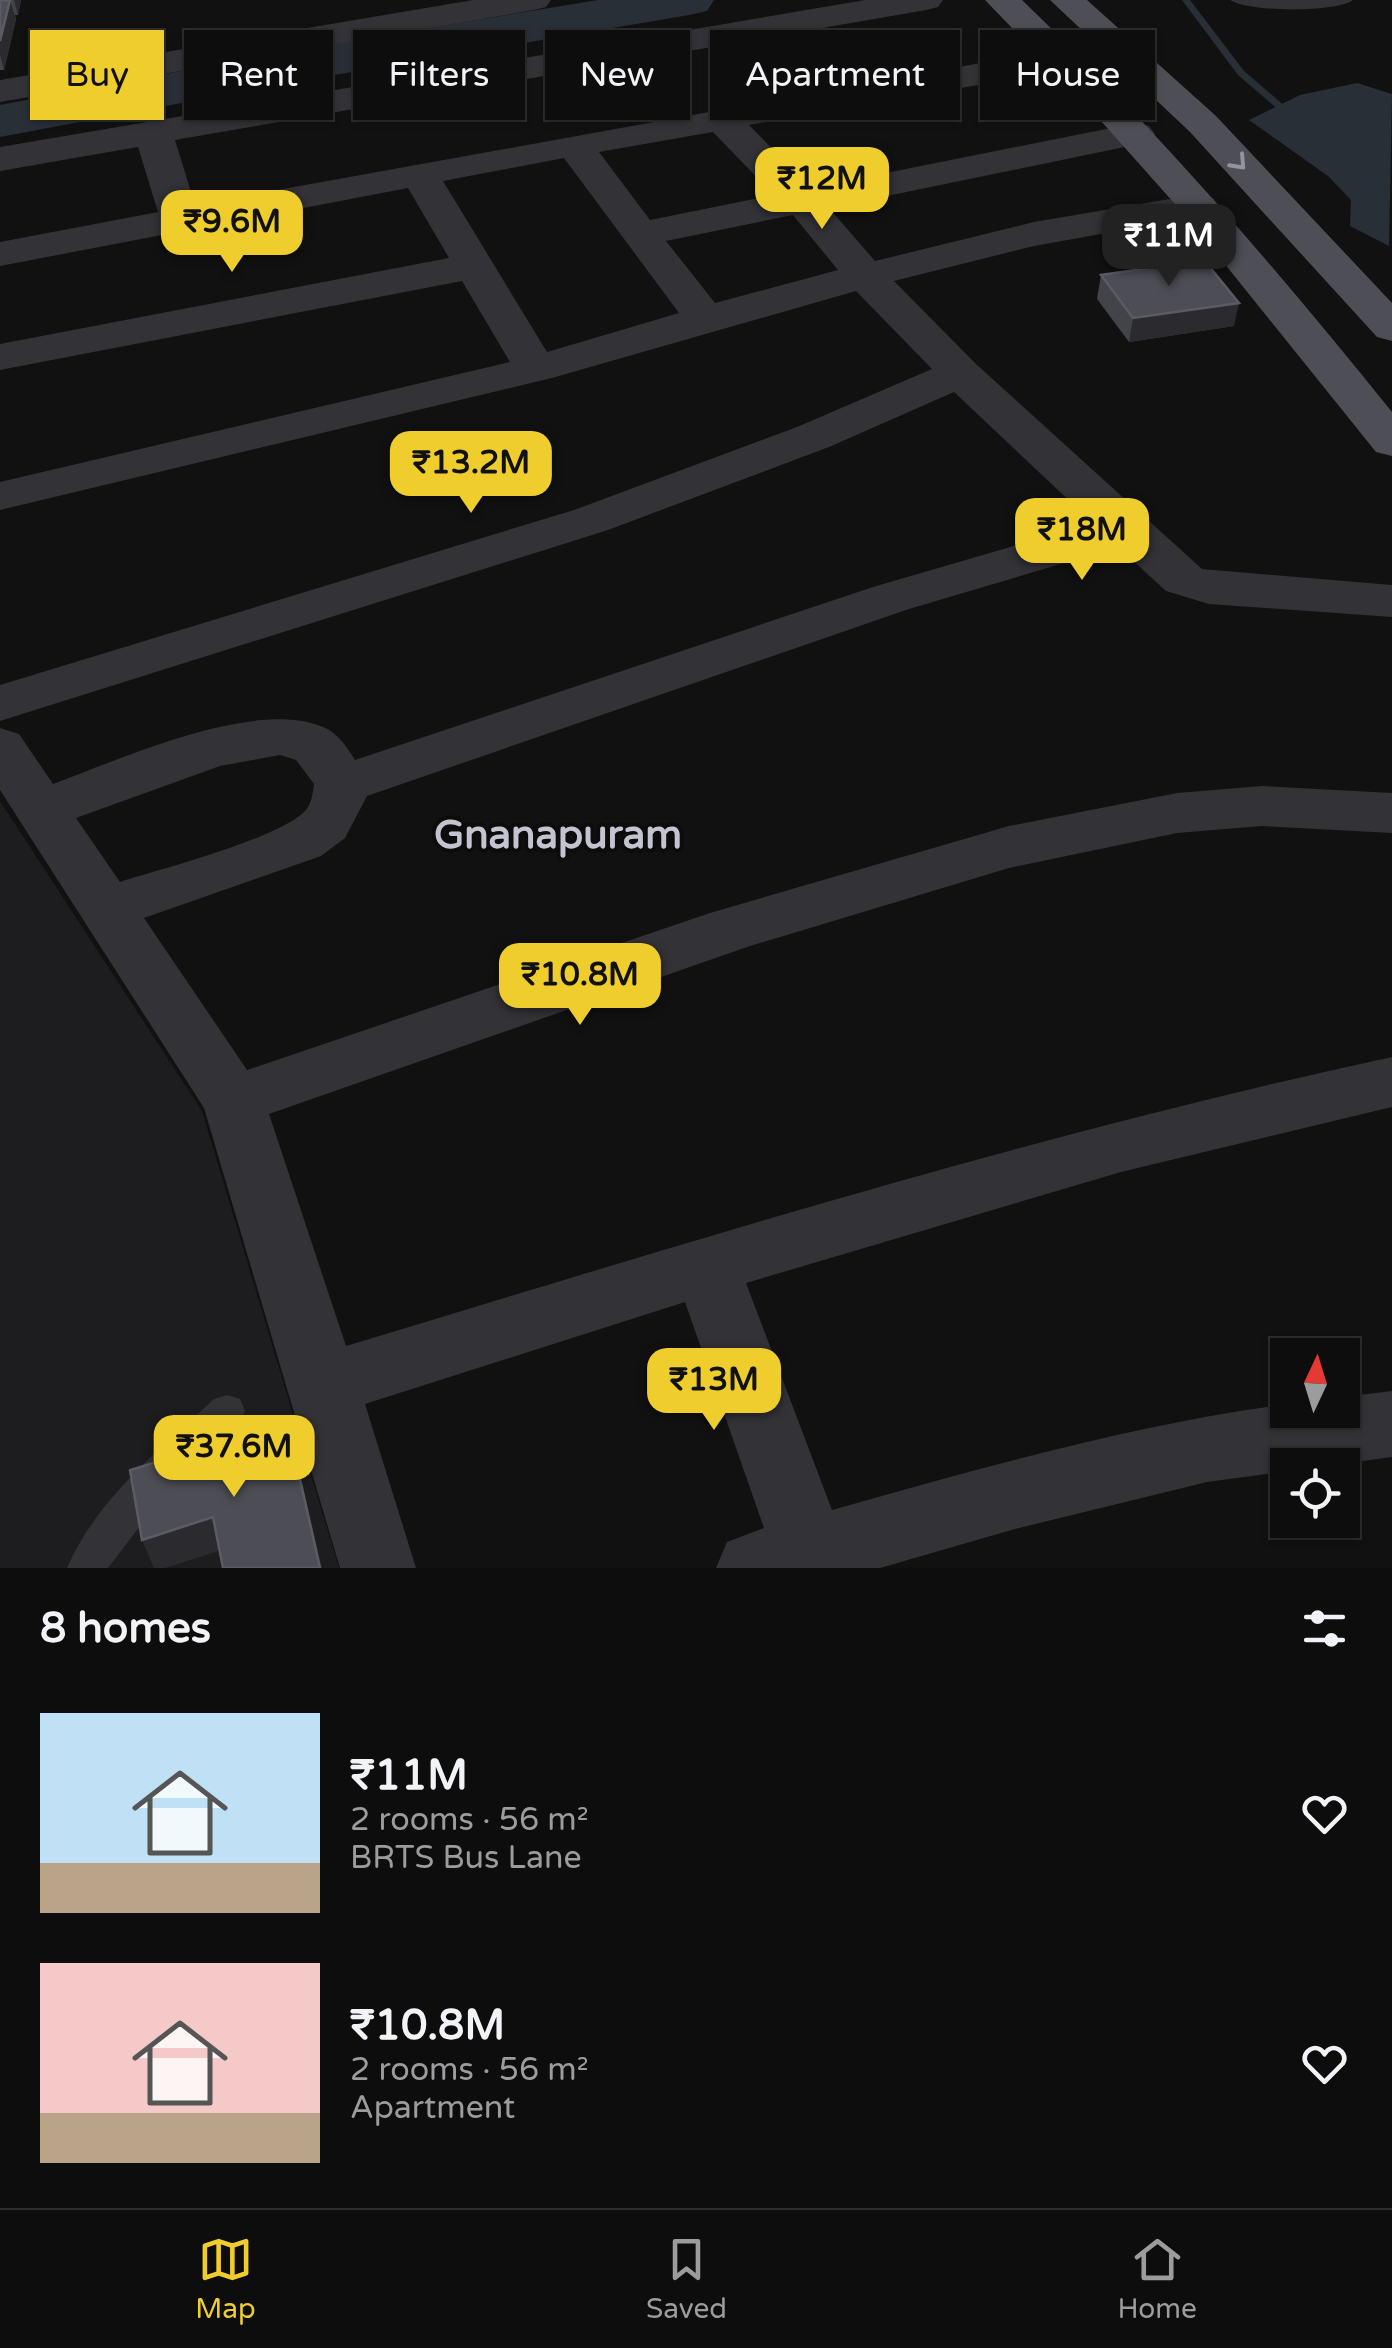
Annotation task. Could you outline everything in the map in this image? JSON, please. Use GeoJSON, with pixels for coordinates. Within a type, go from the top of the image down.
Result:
{"type":"FeatureCollection","features":[{"type":"Feature","properties":{"kind":"main road"},"geometry":{"type":"LineString","coordinates":[[1002,0],[1033,30]]}},
{"type":"Feature","properties":{"kind":"main road"},"geometry":{"type":"LineString","coordinates":[[1025,0],[1086,54],[1392,402]]}},
{"type":"Feature","properties":{"kind":"main road"},"geometry":{"type":"LineString","coordinates":[[1067,0],[1203,124],[1392,328]]}},
{"type":"Feature","properties":{"kind":"main road"},"geometry":{"type":"LineString","coordinates":[[1122,120],[1271,290],[1392,442]]}},
{"type":"Feature","properties":{"kind":"street"},"geometry":{"type":"LineString","coordinates":[[0,91],[534,0]]}},
{"type":"Feature","properties":{"kind":"street"},"geometry":{"type":"LineString","coordinates":[[525,68],[926,0]]}},
{"type":"Feature","properties":{"kind":"street"},"geometry":{"type":"LineString","coordinates":[[0,158],[353,97]]}},
{"type":"Feature","properties":{"kind":"street"},"geometry":{"type":"LineString","coordinates":[[463,120],[473,135]]}},
{"type":"Feature","properties":{"kind":"street"},"geometry":{"type":"LineString","coordinates":[[0,254],[420,174],[473,135],[574,145],[721,120],[802,201],[865,276],[960,373],[1184,580],[1209,588],[1392,601]]}},
{"type":"Feature","properties":{"kind":"street"},"geometry":{"type":"LineString","coordinates":[[154,132],[180,220]]}},
{"type":"Feature","properties":{"kind":"street"},"geometry":{"type":"LineString","coordinates":[[640,234],[1136,134]]}},
{"type":"Feature","properties":{"kind":"street"},"geometry":{"type":"LineString","coordinates":[[574,145],[706,319]]}},
{"type":"Feature","properties":{"kind":"street"},"geometry":{"type":"LineString","coordinates":[[420,174],[536,369]]}},
{"type":"Feature","properties":{"kind":"street"},"geometry":{"type":"LineString","coordinates":[[0,496],[536,369],[706,319],[1034,234],[1199,206]]}},
{"type":"Feature","properties":{"kind":"street"},"geometry":{"type":"LineString","coordinates":[[0,356],[474,266]]}},
{"type":"Feature","properties":{"kind":"street"},"geometry":{"type":"LineString","coordinates":[[0,703],[592,520],[813,436],[960,373]]}},
{"type":"Feature","properties":{"kind":"street"},"geometry":{"type":"LineString","coordinates":[[342,784],[891,598],[1127,529]]}},
{"type":"Feature","properties":{"kind":"street"},"geometry":{"type":"LineString","coordinates":[[42,808],[238,743],[274,735],[303,739],[323,753],[342,784],[337,812],[318,833],[290,848],[105,910]]}},
{"type":"Feature","properties":{"kind":"street"},"geometry":{"type":"LineString","coordinates":[[0,747],[233,1101],[378,1568]]}},
{"type":"Feature","properties":{"kind":"street"},"geometry":{"type":"LineString","coordinates":[[233,1101],[731,929],[1010,847],[1177,813],[1262,806],[1392,813]]}},
{"type":"Feature","properties":{"kind":"street"},"geometry":{"type":"LineString","coordinates":[[324,1385],[1062,1158],[1246,1112],[1392,1082]]}},
{"type":"Feature","properties":{"kind":"street"},"geometry":{"type":"LineString","coordinates":[[707,1268],[794,1563],[1014,1494],[1207,1448],[1392,1424]]}},
{"type":"Feature","properties":{"kind":"lane"},"geometry":{"type":"LineString","coordinates":[[1239,0],[1297,4],[1344,0]]}},
{"type":"Feature","properties":{"kind":"lane"},"geometry":{"type":"LineString","coordinates":[[86,1568],[114,1522],[148,1482],[228,1411]]}},
{"type":"Feature","properties":{"kind":"shaded area"},"geometry":{"type":"Polygon","coordinates":[[[1357,83],[1392,94],[1389,246],[1350,226],[1351,200],[1328,176],[1249,120],[1300,95],[1357,83]]]}},
{"type":"Feature","properties":{"kind":"shaded area"},"geometry":{"type":"Polygon","coordinates":[[[0,801],[202,1111],[339,1568],[0,1568],[0,801]]]}},
{"type":"Feature","properties":{"kind":"building"},"geometry":{"type":"Polygon","coordinates":[[[0,0],[10,0],[0,41],[0,0]]]}},
{"type":"Feature","properties":{"kind":"building"},"geometry":{"type":"Polygon","coordinates":[[[1204,260],[1239,303],[1133,318],[1101,275],[1204,260]]]}},
{"type":"Feature","properties":{"kind":"building"},"geometry":{"type":"Polygon","coordinates":[[[287,1422],[320,1568],[223,1568],[213,1517],[142,1540],[130,1470],[287,1422]]]}},
{"type":"Feature","properties":{"kind":"waterway"},"geometry":{"type":"LineString","coordinates":[[0,121],[299,65],[689,0]]}},
{"type":"Feature","properties":{"kind":"waterway"},"geometry":{"type":"LineString","coordinates":[[1186,0],[1241,73],[1291,116]]}},
{"type":"Feature","properties":{"kind":"district","name":"Gnanapuram"},"geometry":{"type":"Point","coordinates":[558,835]}}]}
